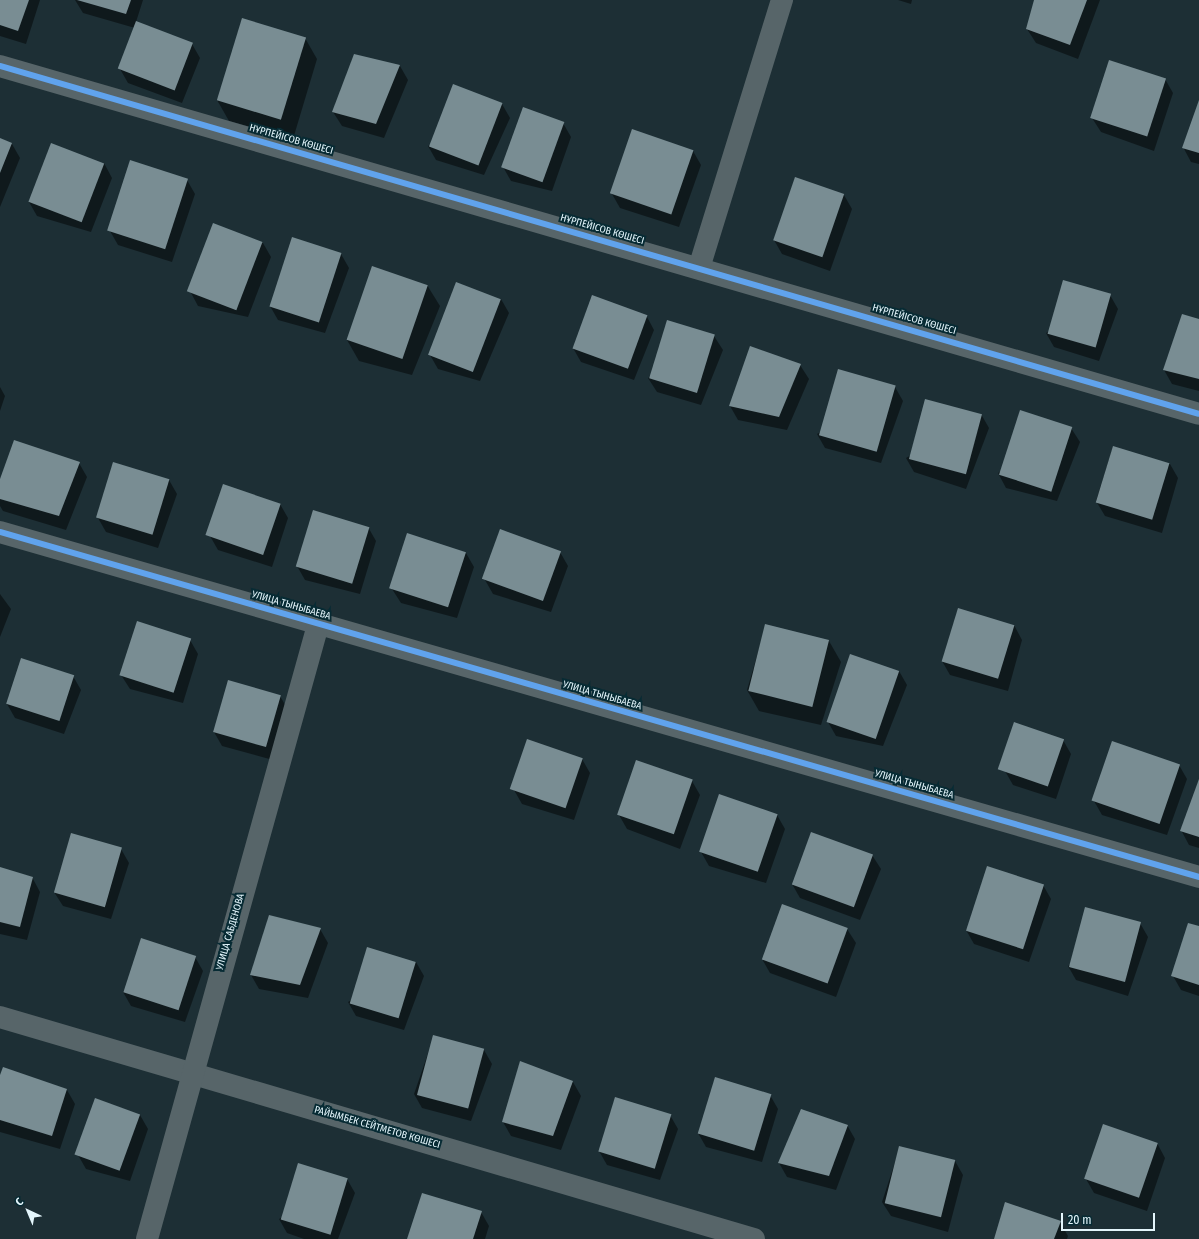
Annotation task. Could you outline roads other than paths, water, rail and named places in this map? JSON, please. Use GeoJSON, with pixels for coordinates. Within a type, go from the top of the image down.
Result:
{"type":"FeatureCollection","features":[{"type":"Feature","properties":{"kind":"street"},"geometry":{"type":"LineString","coordinates":[[699,268],[782,0]]}},
{"type":"Feature","properties":{"kind":"street","name":"НҰРПЕЙІСОВ КӨШЕСІ"},"geometry":{"type":"LineString","coordinates":[[0,66],[1199,414]]}},
{"type":"Feature","properties":{"kind":"street","name":"УЛИЦА ТЫНЫБАЕВА"},"geometry":{"type":"LineString","coordinates":[[0,532],[318,625],[1199,877]]}},
{"type":"Feature","properties":{"kind":"street","name":"УЛИЦА САБДЕНОВА"},"geometry":{"type":"LineString","coordinates":[[147,1239],[318,625]]}},
{"type":"Feature","properties":{"kind":"street","name":"РАЙЫМБЕК СЕЙТМЕТОВ КӨШЕСІ"},"geometry":{"type":"LineString","coordinates":[[0,1017],[754,1239]]}}]}
